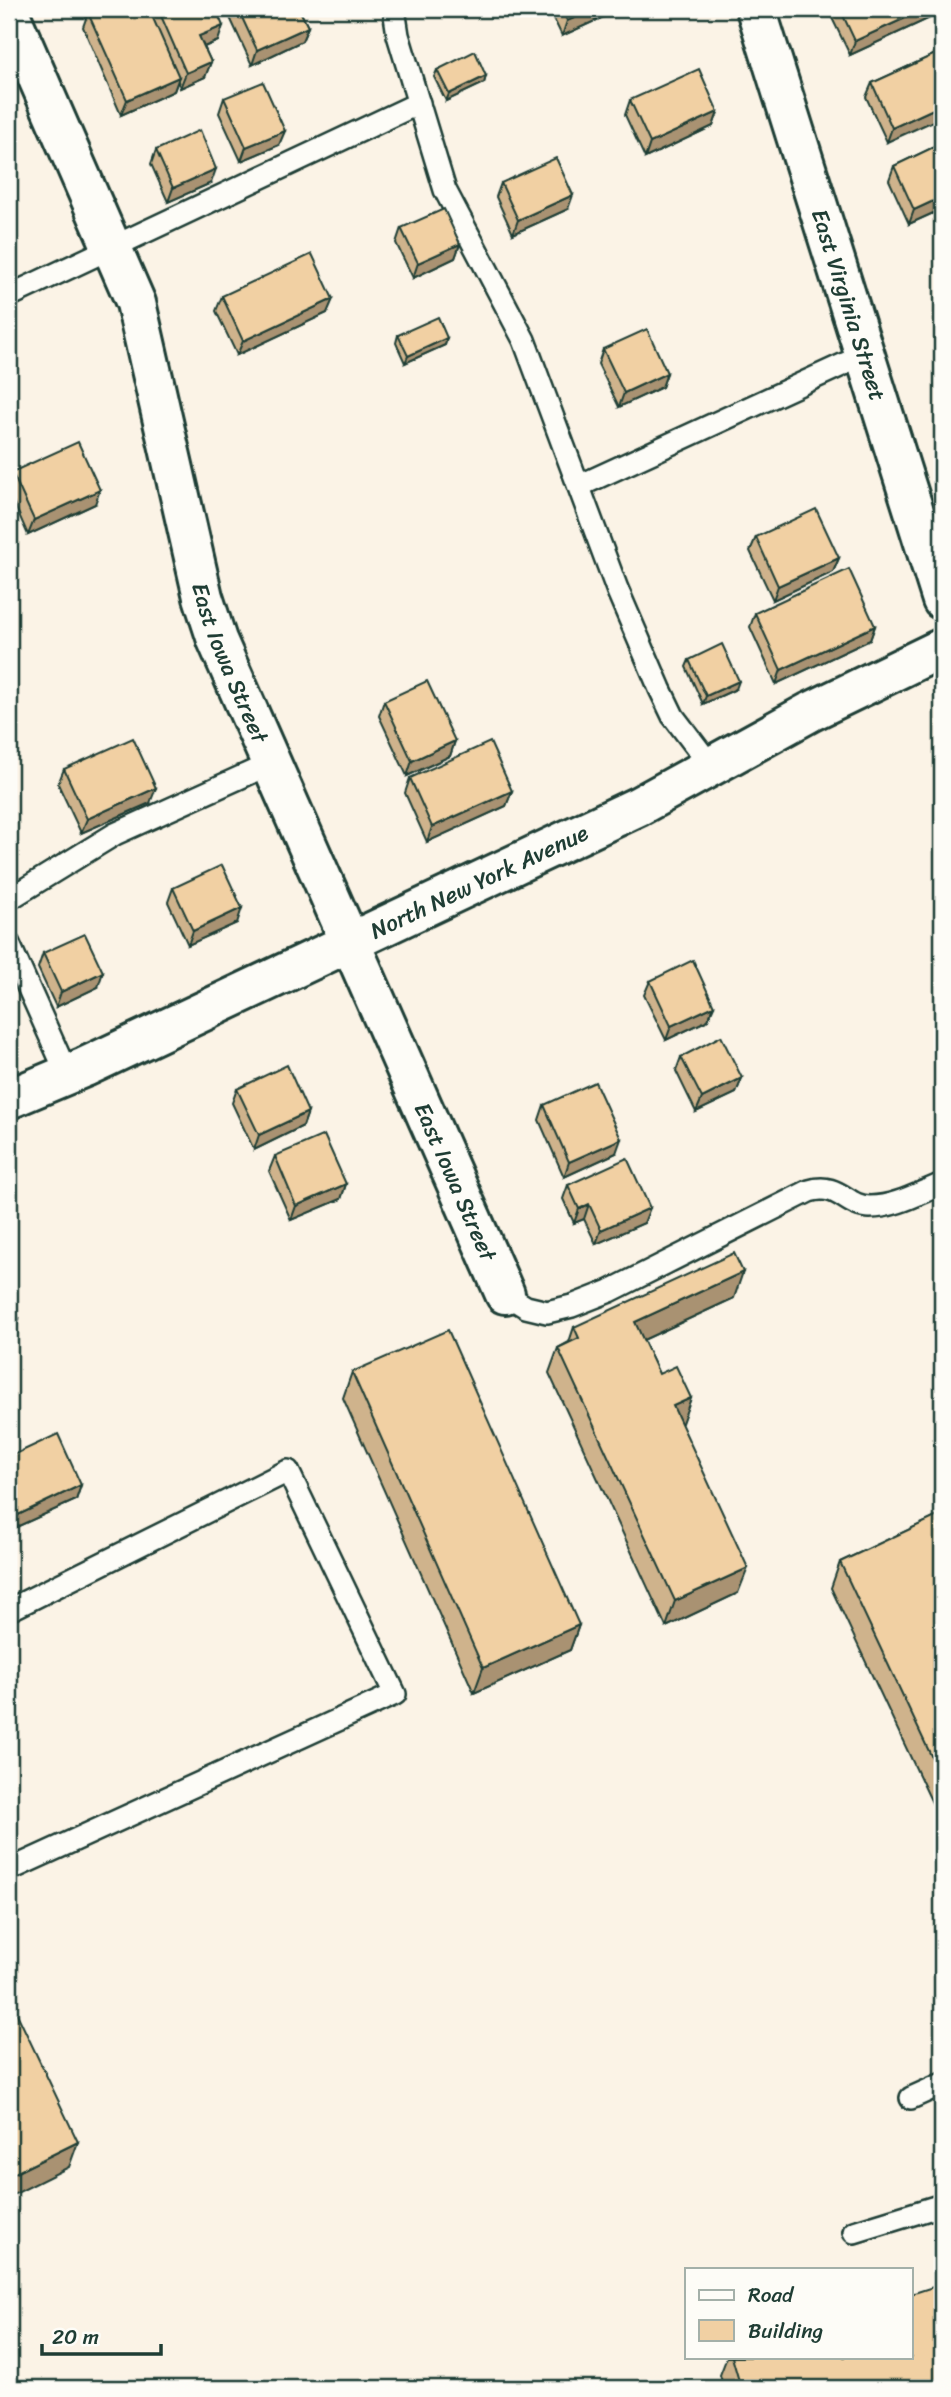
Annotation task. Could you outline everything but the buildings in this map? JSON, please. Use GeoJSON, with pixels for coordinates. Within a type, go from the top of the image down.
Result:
{"type":"FeatureCollection","features":[{"type":"Feature","properties":{"kind":"street","name":"East Virginia Street"},"geometry":{"type":"LineString","coordinates":[[756,9],[942,600]]}},
{"type":"Feature","properties":{"kind":"street","name":"East Iowa Street"},"geometry":{"type":"LineString","coordinates":[[9,12],[136,303],[203,597],[217,639],[505,1294]]}},
{"type":"Feature","properties":{"kind":"street","name":"North New York Avenue"},"geometry":{"type":"LineString","coordinates":[[9,1099],[639,806],[810,712],[942,648]]}},
{"type":"Feature","properties":{"kind":"lane"},"geometry":{"type":"LineString","coordinates":[[394,9],[398,35],[445,190],[524,340],[617,589],[660,689],[673,716],[710,766]]}},
{"type":"Feature","properties":{"kind":"lane"},"geometry":{"type":"LineString","coordinates":[[9,296],[419,103]]}},
{"type":"Feature","properties":{"kind":"lane"},"geometry":{"type":"LineString","coordinates":[[579,486],[866,354]]}},
{"type":"Feature","properties":{"kind":"lane"},"geometry":{"type":"LineString","coordinates":[[9,899],[115,834],[272,763]]}},
{"type":"Feature","properties":{"kind":"lane"},"geometry":{"type":"LineString","coordinates":[[9,944],[67,1074]]}},
{"type":"Feature","properties":{"kind":"lane"},"geometry":{"type":"LineString","coordinates":[[505,1294],[526,1307],[547,1312],[610,1291],[809,1191],[822,1187],[839,1192],[867,1208],[897,1203],[942,1184]]}},
{"type":"Feature","properties":{"kind":"lane"},"geometry":{"type":"LineString","coordinates":[[9,1610],[288,1471],[395,1694],[9,1870]]}},
{"type":"Feature","properties":{"kind":"lane"},"geometry":{"type":"LineString","coordinates":[[911,2098],[942,2084]]}},
{"type":"Feature","properties":{"kind":"lane"},"geometry":{"type":"LineString","coordinates":[[854,2232],[942,2204]]}}]}
